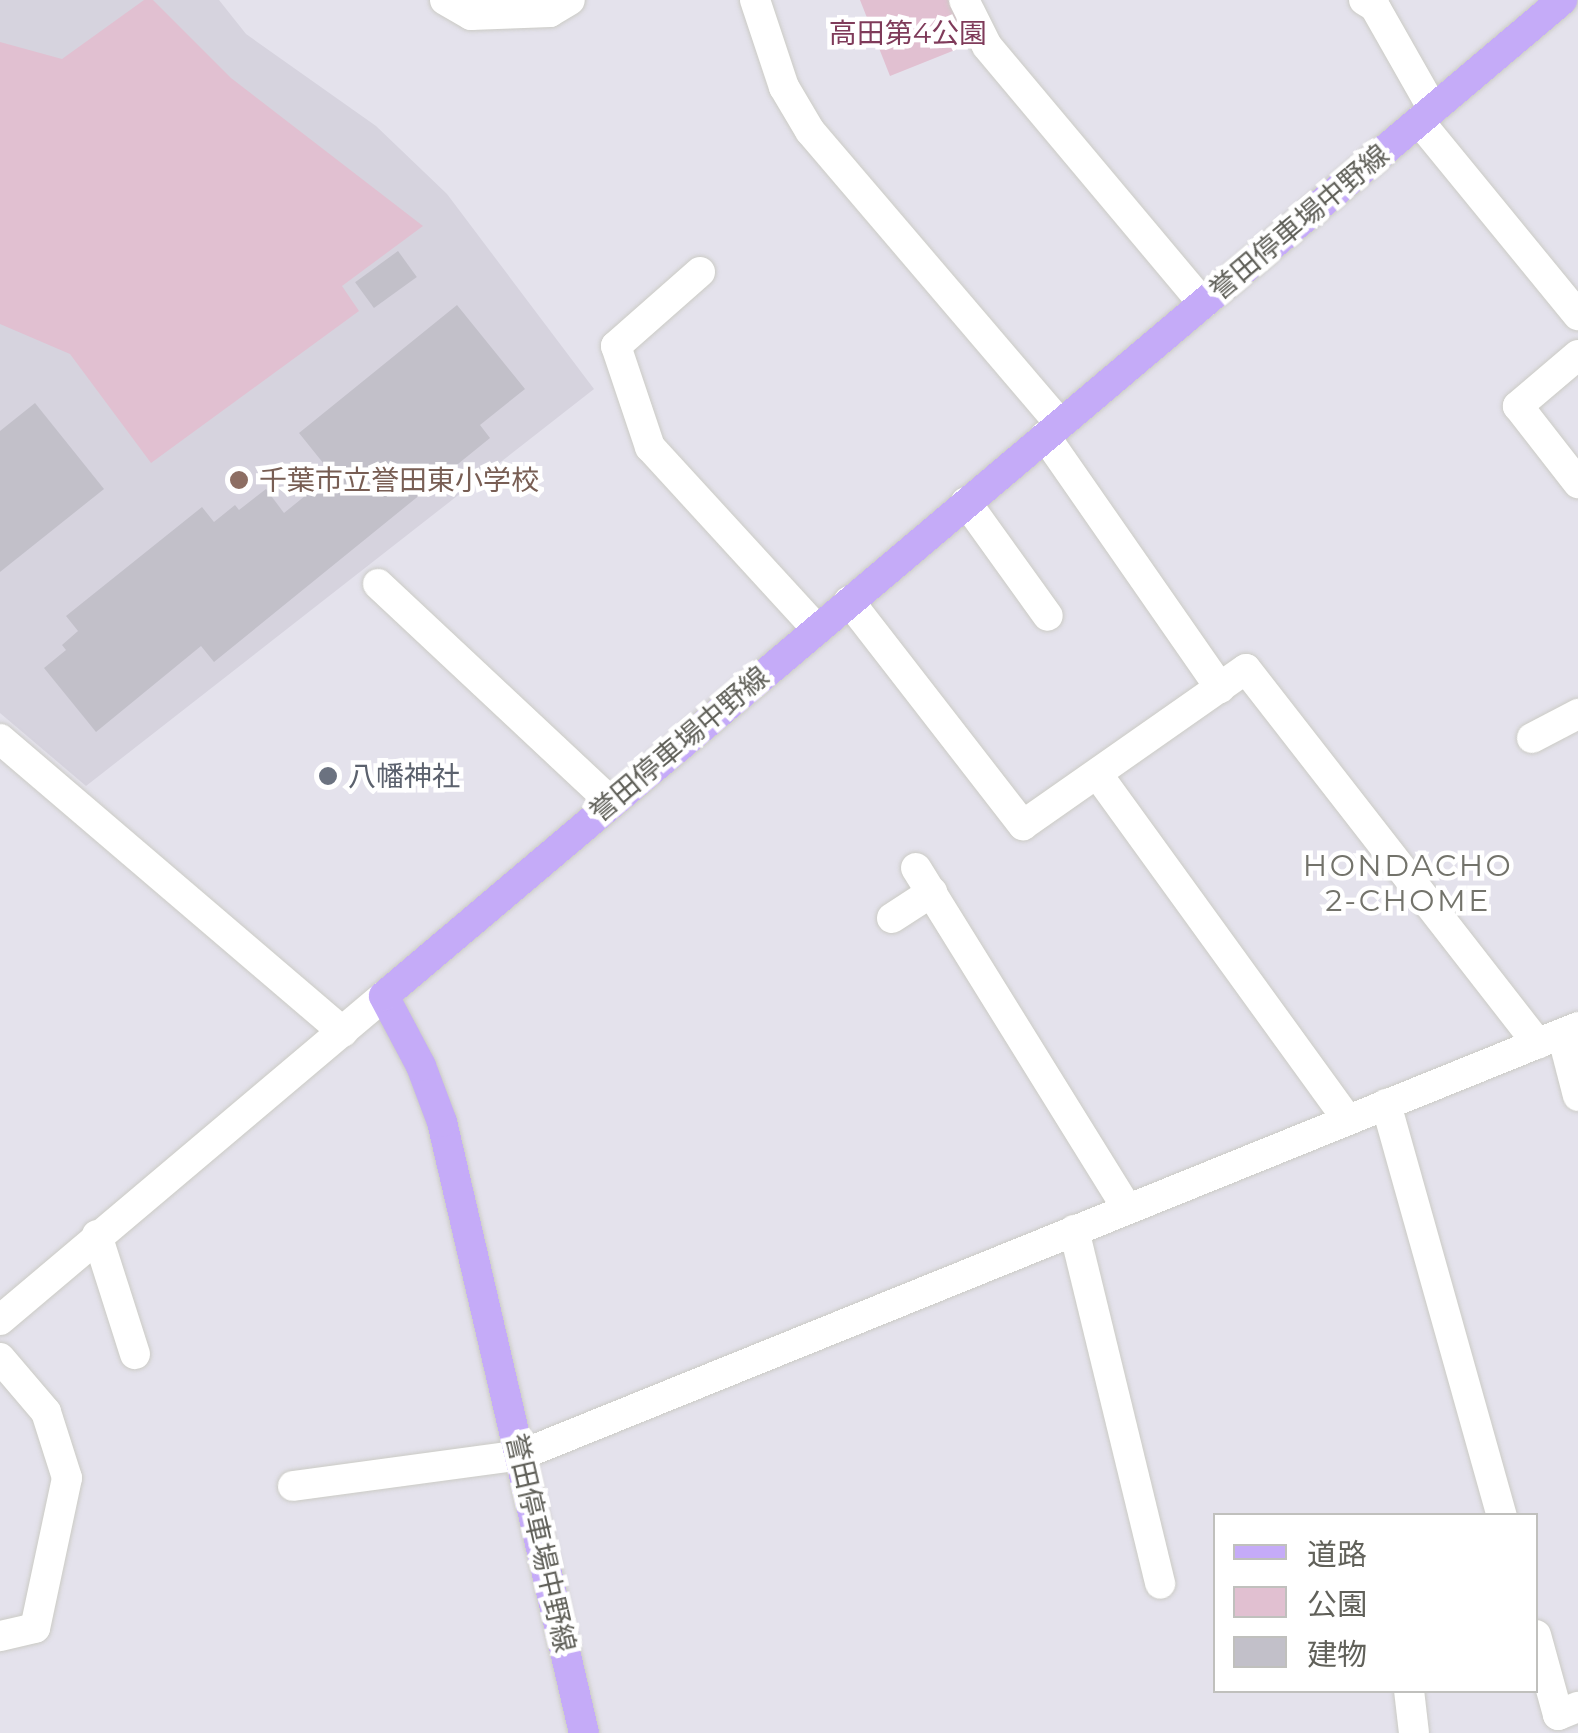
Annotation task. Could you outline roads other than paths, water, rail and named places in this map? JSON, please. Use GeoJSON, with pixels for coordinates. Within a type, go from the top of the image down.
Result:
{"type":"FeatureCollection","features":[{"type":"Feature","properties":{"kind":"main road","name":"誉田停車場中野線"},"geometry":{"type":"LineString","coordinates":[[584,1733],[442,1122],[422,1066],[384,996],[1562,0]]}},
{"type":"Feature","properties":{"kind":"street"},"geometry":{"type":"LineString","coordinates":[[445,0],[471,15],[550,12],[570,0]]}},
{"type":"Feature","properties":{"kind":"street"},"geometry":{"type":"LineString","coordinates":[[755,0],[784,87],[810,132],[1052,430],[1220,688]]}},
{"type":"Feature","properties":{"kind":"street"},"geometry":{"type":"LineString","coordinates":[[964,0],[987,46],[1202,303]]}},
{"type":"Feature","properties":{"kind":"street"},"geometry":{"type":"LineString","coordinates":[[1364,0],[1376,7],[1426,115],[1578,315]]}},
{"type":"Feature","properties":{"kind":"street"},"geometry":{"type":"LineString","coordinates":[[700,272],[616,346],[650,447],[816,628]]}},
{"type":"Feature","properties":{"kind":"street"},"geometry":{"type":"LineString","coordinates":[[1578,354],[1518,406],[1578,483]]}},
{"type":"Feature","properties":{"kind":"street"},"geometry":{"type":"LineString","coordinates":[[966,502],[1048,616]]}},
{"type":"Feature","properties":{"kind":"street"},"geometry":{"type":"LineString","coordinates":[[378,584],[611,802]]}},
{"type":"Feature","properties":{"kind":"street"},"geometry":{"type":"LineString","coordinates":[[849,601],[1023,824],[1246,669],[1559,1035],[1578,1096]]}},
{"type":"Feature","properties":{"kind":"street"},"geometry":{"type":"LineString","coordinates":[[1532,738],[1578,714]]}},
{"type":"Feature","properties":{"kind":"street"},"geometry":{"type":"LineString","coordinates":[[0,739],[343,1032]]}},
{"type":"Feature","properties":{"kind":"street"},"geometry":{"type":"LineString","coordinates":[[1098,774],[1348,1120]]}},
{"type":"Feature","properties":{"kind":"street"},"geometry":{"type":"LineString","coordinates":[[892,918],[924,880],[1127,1208]]}},
{"type":"Feature","properties":{"kind":"street"},"geometry":{"type":"LineString","coordinates":[[0,1320],[384,996]]}},
{"type":"Feature","properties":{"kind":"street"},"geometry":{"type":"LineString","coordinates":[[292,1486],[522,1455],[1559,1035]]}},
{"type":"Feature","properties":{"kind":"street"},"geometry":{"type":"LineString","coordinates":[[1386,1104],[1501,1513]]}},
{"type":"Feature","properties":{"kind":"street"},"geometry":{"type":"LineString","coordinates":[[1074,1230],[1160,1584]]}},
{"type":"Feature","properties":{"kind":"street"},"geometry":{"type":"LineString","coordinates":[[97,1235],[135,1354]]}},
{"type":"Feature","properties":{"kind":"street"},"geometry":{"type":"LineString","coordinates":[[0,1358],[46,1412],[67,1478],[35,1628],[0,1636]]}},
{"type":"Feature","properties":{"kind":"street"},"geometry":{"type":"LineString","coordinates":[[1538,1642],[1558,1714],[1578,1707]]}},
{"type":"Feature","properties":{"kind":"street"},"geometry":{"type":"LineString","coordinates":[[1409,1693],[1414,1733]]}},
{"type":"Feature","properties":{"kind":"place","name":"千葉市立誉田東小学校"},"geometry":{"type":"Point","coordinates":[239,480]}},
{"type":"Feature","properties":{"kind":"place","name":"八幡神社"},"geometry":{"type":"Point","coordinates":[328,776]}},
{"type":"Feature","properties":{"kind":"district","name":"HONDACHO 2-CHOME"},"geometry":{"type":"Point","coordinates":[1408,883]}},
{"type":"Feature","properties":{"kind":"park label","name":"高田第4公園"},"geometry":{"type":"Point","coordinates":[908,33]}}]}
